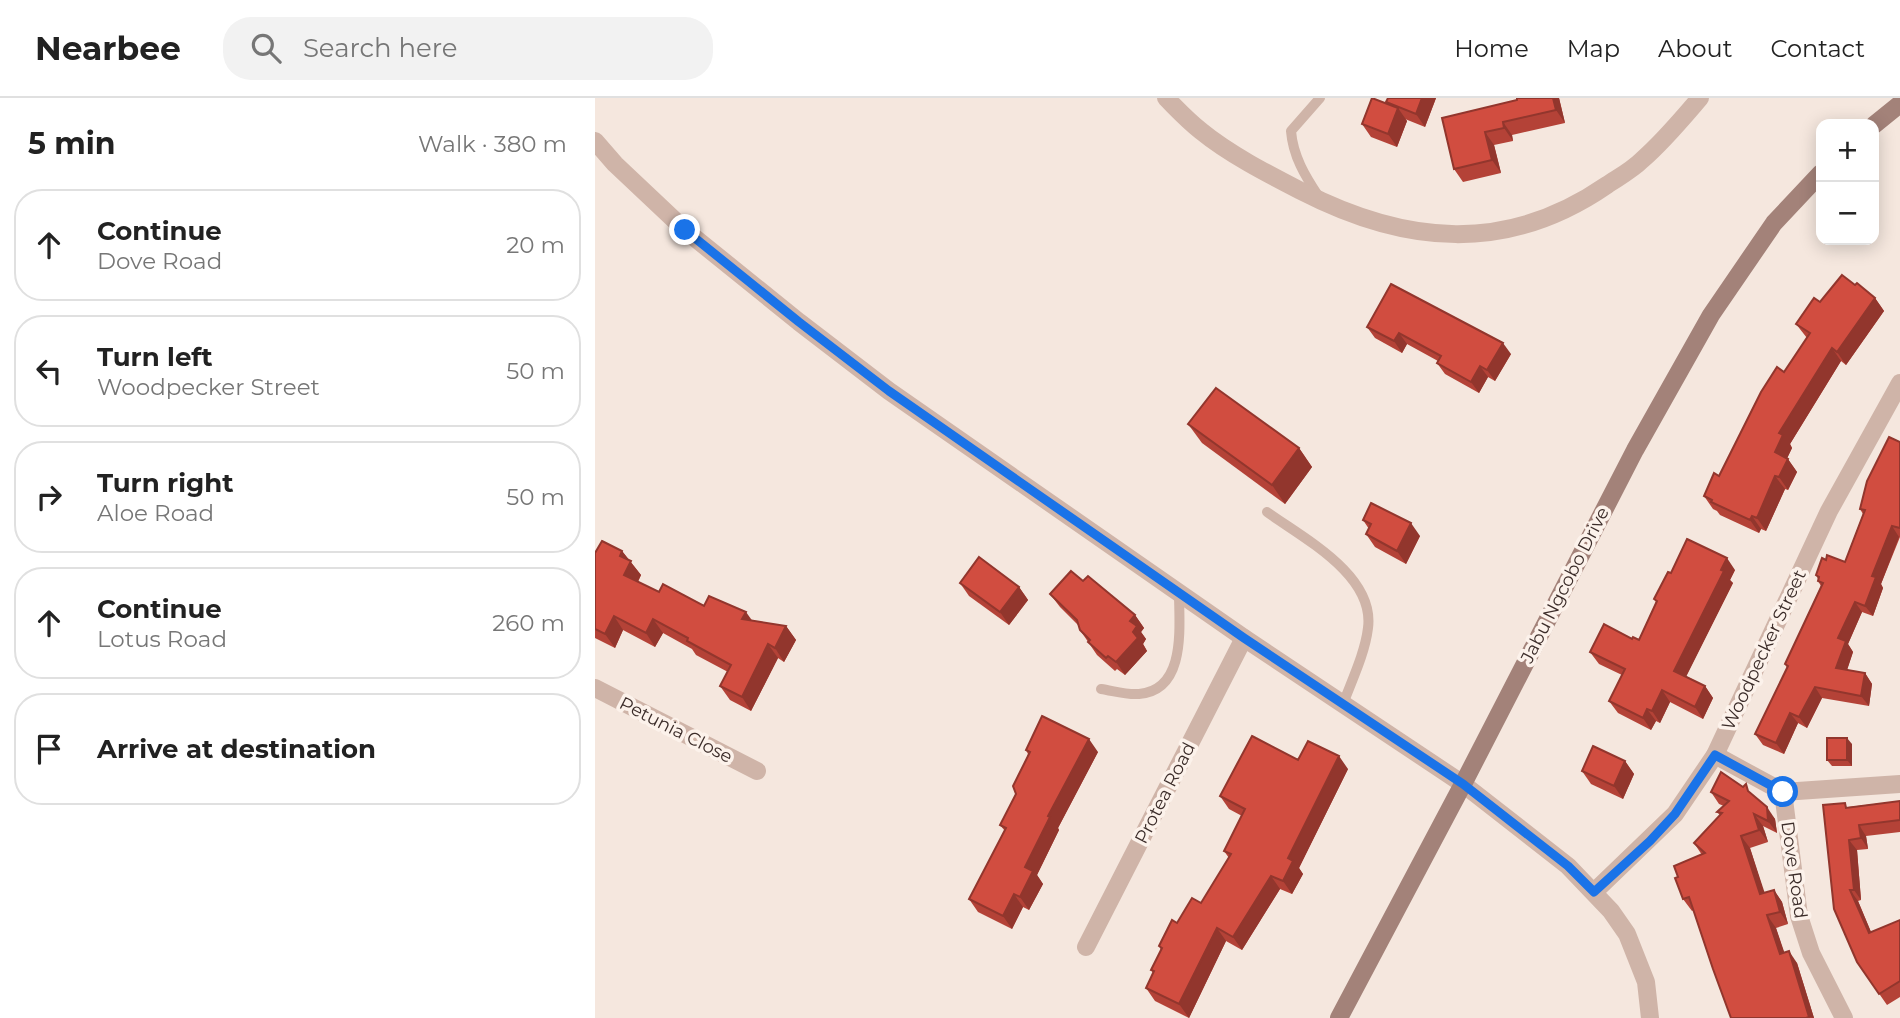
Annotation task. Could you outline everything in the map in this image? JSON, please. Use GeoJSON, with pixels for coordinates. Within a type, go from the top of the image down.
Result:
{"type":"FeatureCollection","features":[{"type":"Feature","properties":{"kind":"main road"},"geometry":{"type":"LineString","coordinates":[[1879,121],[1900,104]]}},
{"type":"Feature","properties":{"kind":"main road","name":"Jabu Ngcobo Drive"},"geometry":{"type":"LineString","coordinates":[[1339,1018],[1635,450],[1711,314],[1774,223],[1816,178]]}},
{"type":"Feature","properties":{"kind":"street"},"geometry":{"type":"LineString","coordinates":[[1166,98],[1201,132],[1269,175],[1322,202],[1359,217],[1441,235],[1515,228],[1553,216],[1595,194],[1641,161],[1700,98]]}},
{"type":"Feature","properties":{"kind":"street"},"geometry":{"type":"LineString","coordinates":[[595,141],[615,164],[685,230],[889,391],[1244,638],[1463,784],[1568,866],[1594,892],[1627,934],[1646,982],[1650,1018]]}},
{"type":"Feature","properties":{"kind":"street","name":"Woodpecker Street"},"geometry":{"type":"LineString","coordinates":[[1594,892],[1650,841],[1675,814],[1715,755],[1841,487],[1900,383]]}},
{"type":"Feature","properties":{"kind":"street","name":"Protea Road"},"geometry":{"type":"LineString","coordinates":[[1086,947],[1244,638]]}},
{"type":"Feature","properties":{"kind":"street","name":"Petunia Close"},"geometry":{"type":"LineString","coordinates":[[595,688],[757,772]]}},
{"type":"Feature","properties":{"kind":"street"},"geometry":{"type":"LineString","coordinates":[[1715,755],[1783,792],[1900,784]]}},
{"type":"Feature","properties":{"kind":"street","name":"Dove Road"},"geometry":{"type":"LineString","coordinates":[[1783,792],[1799,916],[1811,953],[1843,1018]]}},
{"type":"Feature","properties":{"kind":"lane"},"geometry":{"type":"LineString","coordinates":[[1320,98],[1291,131],[1295,154],[1303,173],[1322,202]]}},
{"type":"Feature","properties":{"kind":"lane"},"geometry":{"type":"LineString","coordinates":[[1267,512],[1344,569],[1366,603],[1369,614],[1366,637],[1343,704]]}},
{"type":"Feature","properties":{"kind":"lane"},"geometry":{"type":"LineString","coordinates":[[1101,688],[1142,694],[1155,690],[1170,676],[1177,655],[1179,592]]}},
{"type":"Feature","properties":{"kind":"building"},"geometry":{"type":"Polygon","coordinates":[[[1372,98],[1398,108],[1388,134],[1362,124],[1372,98]]]}},
{"type":"Feature","properties":{"kind":"building"},"geometry":{"type":"Polygon","coordinates":[[[1388,98],[1422,98],[1416,114],[1386,102],[1388,98]]]}},
{"type":"Feature","properties":{"kind":"building"},"geometry":{"type":"Polygon","coordinates":[[[1517,98],[1553,98],[1556,110],[1503,122],[1504,128],[1485,132],[1492,160],[1454,169],[1442,118],[1517,98]]]}},
{"type":"Feature","properties":{"kind":"building"},"geometry":{"type":"Polygon","coordinates":[[[1842,275],[1875,298],[1837,352],[1832,348],[1779,433],[1783,435],[1775,452],[1788,459],[1779,477],[1775,476],[1757,518],[1752,516],[1750,520],[1711,502],[1712,500],[1704,496],[1714,473],[1719,476],[1761,392],[1777,367],[1784,372],[1810,333],[1796,324],[1814,298],[1820,302],[1842,275]]]}},
{"type":"Feature","properties":{"kind":"building"},"geometry":{"type":"Polygon","coordinates":[[[1391,284],[1503,343],[1487,370],[1480,366],[1471,382],[1437,363],[1441,356],[1399,333],[1394,341],[1367,327],[1391,284]]]}},
{"type":"Feature","properties":{"kind":"building"},"geometry":{"type":"Polygon","coordinates":[[[1216,388],[1299,448],[1272,485],[1188,424],[1216,388]]]}},
{"type":"Feature","properties":{"kind":"building"},"geometry":{"type":"Polygon","coordinates":[[[1889,437],[1900,442],[1900,528],[1892,526],[1872,576],[1876,577],[1865,606],[1855,602],[1838,638],[1846,641],[1836,668],[1865,673],[1861,696],[1815,687],[1799,717],[1790,713],[1776,743],[1755,734],[1788,666],[1785,664],[1823,583],[1818,581],[1819,577],[1816,575],[1822,558],[1826,560],[1827,555],[1845,562],[1865,510],[1860,509],[1867,481],[1889,437]]]}},
{"type":"Feature","properties":{"kind":"building"},"geometry":{"type":"Polygon","coordinates":[[[1371,503],[1411,523],[1397,551],[1366,534],[1371,524],[1363,520],[1371,503]]]}},
{"type":"Feature","properties":{"kind":"building"},"geometry":{"type":"Polygon","coordinates":[[[1687,539],[1727,558],[1721,570],[1724,571],[1674,671],[1705,686],[1695,707],[1662,690],[1652,711],[1647,709],[1643,718],[1609,701],[1625,669],[1590,652],[1604,624],[1639,640],[1657,601],[1654,599],[1668,572],[1671,573],[1687,539]]]}},
{"type":"Feature","properties":{"kind":"building"},"geometry":{"type":"Polygon","coordinates":[[[602,541],[622,551],[620,556],[631,561],[624,575],[659,592],[663,584],[704,606],[709,596],[746,612],[742,619],[786,626],[775,648],[768,644],[742,697],[720,686],[731,665],[653,619],[646,633],[614,616],[605,634],[595,629],[595,553],[602,541]]]}},
{"type":"Feature","properties":{"kind":"building"},"geometry":{"type":"Polygon","coordinates":[[[979,557],[1019,587],[1000,612],[960,583],[979,557]]]}},
{"type":"Feature","properties":{"kind":"building"},"geometry":{"type":"Polygon","coordinates":[[[1071,571],[1083,581],[1088,576],[1135,615],[1130,621],[1137,626],[1133,632],[1138,638],[1116,662],[1108,656],[1106,658],[1088,642],[1090,640],[1080,630],[1077,620],[1050,594],[1071,571]]]}},
{"type":"Feature","properties":{"kind":"building"},"geometry":{"type":"Polygon","coordinates":[[[1042,716],[1089,739],[1048,816],[1050,817],[1025,867],[1033,871],[1020,897],[1014,894],[1003,916],[969,899],[1006,828],[1000,825],[1016,794],[1013,786],[1030,752],[1026,750],[1042,716]]]}},
{"type":"Feature","properties":{"kind":"building"},"geometry":{"type":"Polygon","coordinates":[[[1252,736],[1298,760],[1308,741],[1339,756],[1288,858],[1293,861],[1283,881],[1271,876],[1233,937],[1217,928],[1179,1004],[1146,988],[1162,948],[1159,946],[1172,920],[1177,923],[1192,898],[1201,903],[1231,854],[1224,851],[1245,809],[1220,796],[1252,736]]]}},
{"type":"Feature","properties":{"kind":"building"},"geometry":{"type":"Polygon","coordinates":[[[1827,738],[1847,738],[1847,760],[1827,760],[1827,738]]]}},
{"type":"Feature","properties":{"kind":"building"},"geometry":{"type":"Polygon","coordinates":[[[1593,746],[1625,761],[1614,786],[1582,771],[1593,746]]]}},
{"type":"Feature","properties":{"kind":"building"},"geometry":{"type":"Polygon","coordinates":[[[1721,772],[1743,787],[1746,784],[1748,791],[1767,807],[1768,821],[1754,814],[1759,830],[1741,836],[1760,894],[1774,890],[1780,912],[1767,915],[1780,954],[1789,951],[1809,1017],[1731,1018],[1689,897],[1683,899],[1675,878],[1678,877],[1674,866],[1705,853],[1694,843],[1722,813],[1717,812],[1729,801],[1711,792],[1721,772]]]}},
{"type":"Feature","properties":{"kind":"building"},"geometry":{"type":"Polygon","coordinates":[[[1900,801],[1900,820],[1859,825],[1861,838],[1849,840],[1854,890],[1850,890],[1869,933],[1900,920],[1900,981],[1879,994],[1857,962],[1834,909],[1823,805],[1845,803],[1846,808],[1900,801]]]}},
{"type":"Feature","properties":{"kind":"route"},"geometry":{"type":"LineString","coordinates":[[685,230],[889,391],[1244,638],[1463,784],[1568,866],[1594,892],[1650,841],[1675,814],[1715,755],[1783,792]]}}]}
